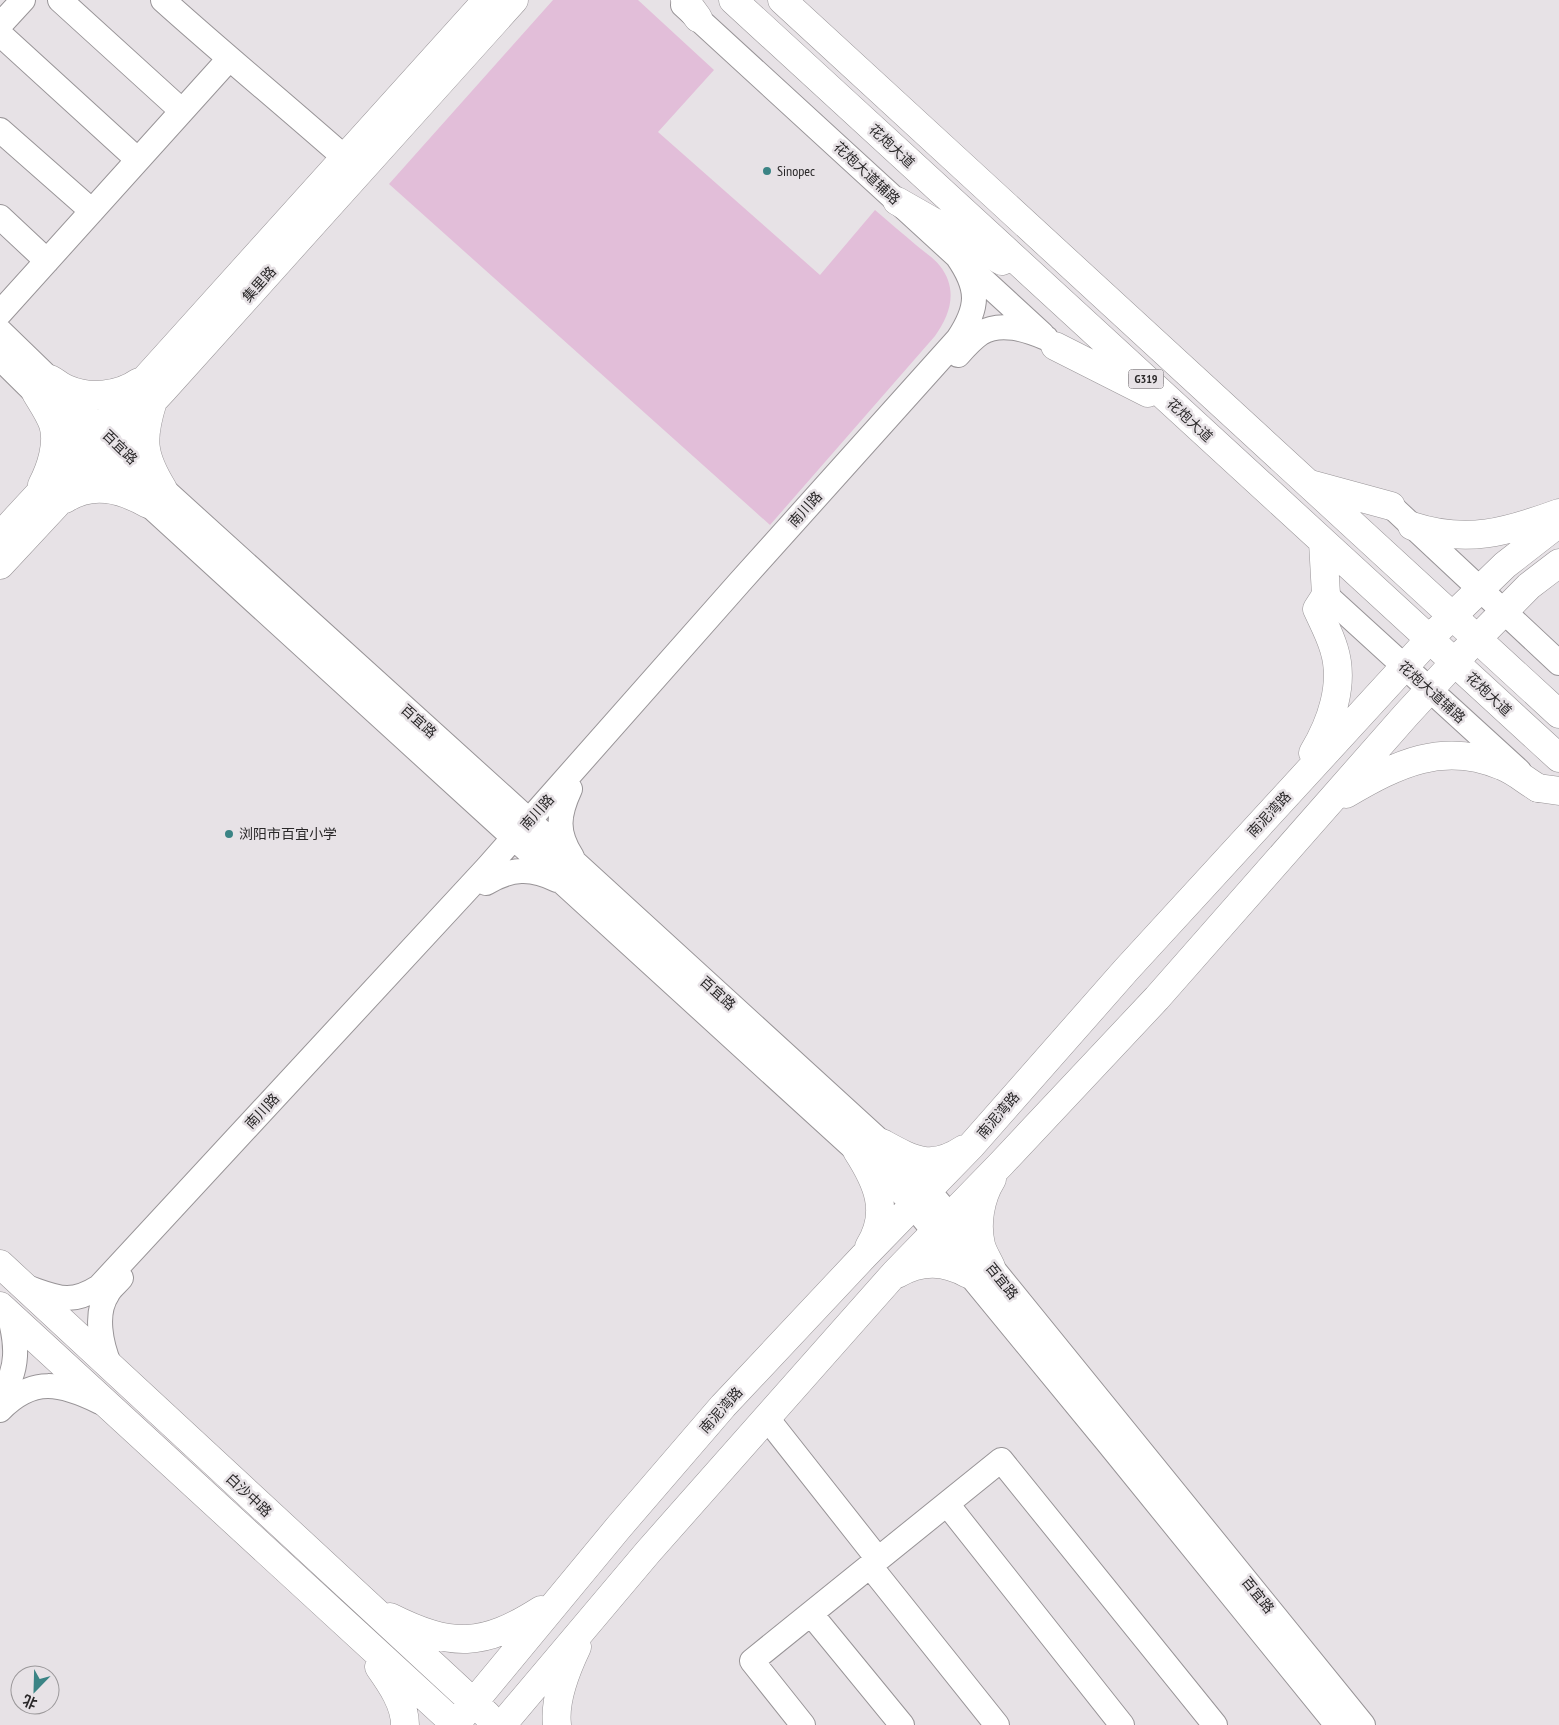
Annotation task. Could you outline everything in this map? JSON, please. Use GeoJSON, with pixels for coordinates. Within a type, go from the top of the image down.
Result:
{"type":"FeatureCollection","features":[{"type":"Feature","properties":{"kind":"main road","name":"集里路"},"geometry":{"type":"LineString","coordinates":[[151,388],[345,158],[487,0]]}},
{"type":"Feature","properties":{"kind":"main road","name":"集里路"},"geometry":{"type":"LineString","coordinates":[[0,565],[48,500],[514,0]]}},
{"type":"Feature","properties":{"kind":"main road","name":"花炮大道"},"geometry":{"type":"LineString","coordinates":[[734,0],[1559,758]]}},
{"type":"Feature","properties":{"kind":"main road","name":"G319"},"geometry":{"type":"LineString","coordinates":[[782,0],[1559,714]]}},
{"type":"Feature","properties":{"kind":"main road"},"geometry":{"type":"LineString","coordinates":[[897,201],[1046,287]]}},
{"type":"Feature","properties":{"kind":"main road"},"geometry":{"type":"LineString","coordinates":[[1051,342],[1176,407]]}},
{"type":"Feature","properties":{"kind":"main road"},"geometry":{"type":"LineString","coordinates":[[43,386],[102,395],[119,392],[133,386],[151,388],[145,445],[155,497],[135,497],[105,488],[88,488],[48,500],[48,471],[54,450],[54,436],[43,386]]}},
{"type":"Feature","properties":{"kind":"main road"},"geometry":{"type":"LineString","coordinates":[[1307,483],[1391,506]]}},
{"type":"Feature","properties":{"kind":"main road","name":"集里路"},"geometry":{"type":"LineString","coordinates":[[0,536],[48,500]]}},
{"type":"Feature","properties":{"kind":"main road"},"geometry":{"type":"LineString","coordinates":[[1412,526],[1433,533],[1456,536],[1478,535],[1506,530],[1559,513]]}},
{"type":"Feature","properties":{"kind":"main road","name":"南泥湾路"},"geometry":{"type":"LineString","coordinates":[[456,1725],[563,1594],[724,1406],[863,1257],[976,1141],[1126,970],[1404,666],[1505,565],[1559,523]]}},
{"type":"Feature","properties":{"kind":"main road"},"geometry":{"type":"LineString","coordinates":[[1292,788],[1317,747],[1336,700],[1338,674],[1335,650],[1317,609],[1326,595],[1323,542]]}},
{"type":"Feature","properties":{"kind":"main road"},"geometry":{"type":"LineString","coordinates":[[502,1725],[766,1417],[892,1277],[1157,998],[1322,810],[1477,639],[1529,586],[1559,563]]}},
{"type":"Feature","properties":{"kind":"main road"},"geometry":{"type":"LineString","coordinates":[[1322,810],[1386,771],[1408,762],[1458,754],[1480,758],[1503,766],[1549,790]]}},
{"type":"Feature","properties":{"kind":"main road"},"geometry":{"type":"LineString","coordinates":[[863,1257],[872,1243],[877,1227],[880,1201],[873,1178],[870,1147],[904,1155],[918,1161],[931,1162],[961,1151],[976,1141]]}},
{"type":"Feature","properties":{"kind":"main road"},"geometry":{"type":"LineString","coordinates":[[892,1277],[918,1265],[932,1263],[980,1271],[979,1216],[989,1184],[1001,1164]]}},
{"type":"Feature","properties":{"kind":"main road","name":"白沙中路"},"geometry":{"type":"LineString","coordinates":[[0,1264],[498,1725]]}},
{"type":"Feature","properties":{"kind":"main road"},"geometry":{"type":"LineString","coordinates":[[4,1310],[456,1725]]}},
{"type":"Feature","properties":{"kind":"main road"},"geometry":{"type":"LineString","coordinates":[[368,1605],[433,1635],[451,1639],[474,1639],[510,1629],[563,1594]]}},
{"type":"Feature","properties":{"kind":"main road"},"geometry":{"type":"LineString","coordinates":[[557,1725],[559,1698],[564,1679],[587,1624]]}},
{"type":"Feature","properties":{"kind":"main road"},"geometry":{"type":"LineString","coordinates":[[357,1635],[399,1700],[406,1725]]}},
{"type":"Feature","properties":{"kind":"street"},"geometry":{"type":"LineString","coordinates":[[0,13],[12,0]]}},
{"type":"Feature","properties":{"kind":"street"},"geometry":{"type":"LineString","coordinates":[[0,24],[23,0]]}},
{"type":"Feature","properties":{"kind":"street"},"geometry":{"type":"LineString","coordinates":[[60,0],[182,111]]}},
{"type":"Feature","properties":{"kind":"street"},"geometry":{"type":"LineString","coordinates":[[163,0],[345,158]]}},
{"type":"Feature","properties":{"kind":"street","name":"花炮大道辅路"},"geometry":{"type":"LineString","coordinates":[[687,6],[1051,342]]}},
{"type":"Feature","properties":{"kind":"street"},"geometry":{"type":"LineString","coordinates":[[0,34],[138,160]]}},
{"type":"Feature","properties":{"kind":"street"},"geometry":{"type":"LineString","coordinates":[[0,313],[229,59]]}},
{"type":"Feature","properties":{"kind":"street"},"geometry":{"type":"LineString","coordinates":[[0,130],[92,211]]}},
{"type":"Feature","properties":{"kind":"street"},"geometry":{"type":"LineString","coordinates":[[0,217],[47,261]]}},
{"type":"Feature","properties":{"kind":"street","name":"南川路"},"geometry":{"type":"LineString","coordinates":[[565,788],[739,583],[958,339],[972,315],[974,301],[972,281],[957,256]]}},
{"type":"Feature","properties":{"kind":"street","name":"南川路"},"geometry":{"type":"LineString","coordinates":[[110,1366],[102,1346],[100,1323],[103,1302],[108,1293],[976,337],[984,332],[1005,327],[1031,332],[1051,342]]}},
{"type":"Feature","properties":{"kind":"street","name":"百宜路"},"geometry":{"type":"LineString","coordinates":[[0,331],[43,386],[155,497],[525,832],[565,884],[870,1147]]}},
{"type":"Feature","properties":{"kind":"street","name":"百宜路"},"geometry":{"type":"LineString","coordinates":[[0,358],[43,386]]}},
{"type":"Feature","properties":{"kind":"street"},"geometry":{"type":"LineString","coordinates":[[1391,506],[1559,663]]}},
{"type":"Feature","properties":{"kind":"street","name":"花炮大道辅路"},"geometry":{"type":"LineString","coordinates":[[1326,595],[1430,690],[1549,790]]}},
{"type":"Feature","properties":{"kind":"street"},"geometry":{"type":"LineString","coordinates":[[565,884],[552,878],[526,871],[513,871],[484,879],[492,838],[488,798],[507,795],[525,799],[546,795],[565,788],[560,825],[562,838],[575,863]]}},
{"type":"Feature","properties":{"kind":"street","name":"百宜路"},"geometry":{"type":"LineString","coordinates":[[525,832],[575,863],[870,1147],[920,1198],[1363,1725]]}},
{"type":"Feature","properties":{"kind":"street","name":"南川路"},"geometry":{"type":"LineString","coordinates":[[24,1287],[65,1299],[78,1298],[99,1288],[484,879]]}},
{"type":"Feature","properties":{"kind":"street","name":"百宜路"},"geometry":{"type":"LineString","coordinates":[[980,1271],[1115,1452],[1336,1725]]}},
{"type":"Feature","properties":{"kind":"street"},"geometry":{"type":"LineString","coordinates":[[0,1395],[6,1388],[15,1360],[16,1343],[4,1310]]}},
{"type":"Feature","properties":{"kind":"street"},"geometry":{"type":"LineString","coordinates":[[0,1410],[14,1397],[26,1390],[42,1386],[77,1391],[108,1405]]}},
{"type":"Feature","properties":{"kind":"street"},"geometry":{"type":"LineString","coordinates":[[766,1417],[997,1725]]}},
{"type":"Feature","properties":{"kind":"street"},"geometry":{"type":"LineString","coordinates":[[803,1725],[752,1662],[1002,1460],[1215,1725]]}},
{"type":"Feature","properties":{"kind":"street"},"geometry":{"type":"LineString","coordinates":[[947,1504],[1122,1725]]}},
{"type":"Feature","properties":{"kind":"street"},"geometry":{"type":"LineString","coordinates":[[811,1614],[902,1725]]}},
{"type":"Feature","properties":{"kind":"shaded area"},"geometry":{"type":"Polygon","coordinates":[[[553,0],[638,0],[714,70],[658,132],[820,275],[875,210],[935,260],[946,275],[951,292],[948,310],[941,328],[770,525],[389,184],[553,0]]]}},
{"type":"Feature","properties":{"kind":"place","name":"Sinopec"},"geometry":{"type":"Point","coordinates":[767,171]}},
{"type":"Feature","properties":{"kind":"place","name":"浏阳市百宜小学"},"geometry":{"type":"Point","coordinates":[229,834]}}]}
